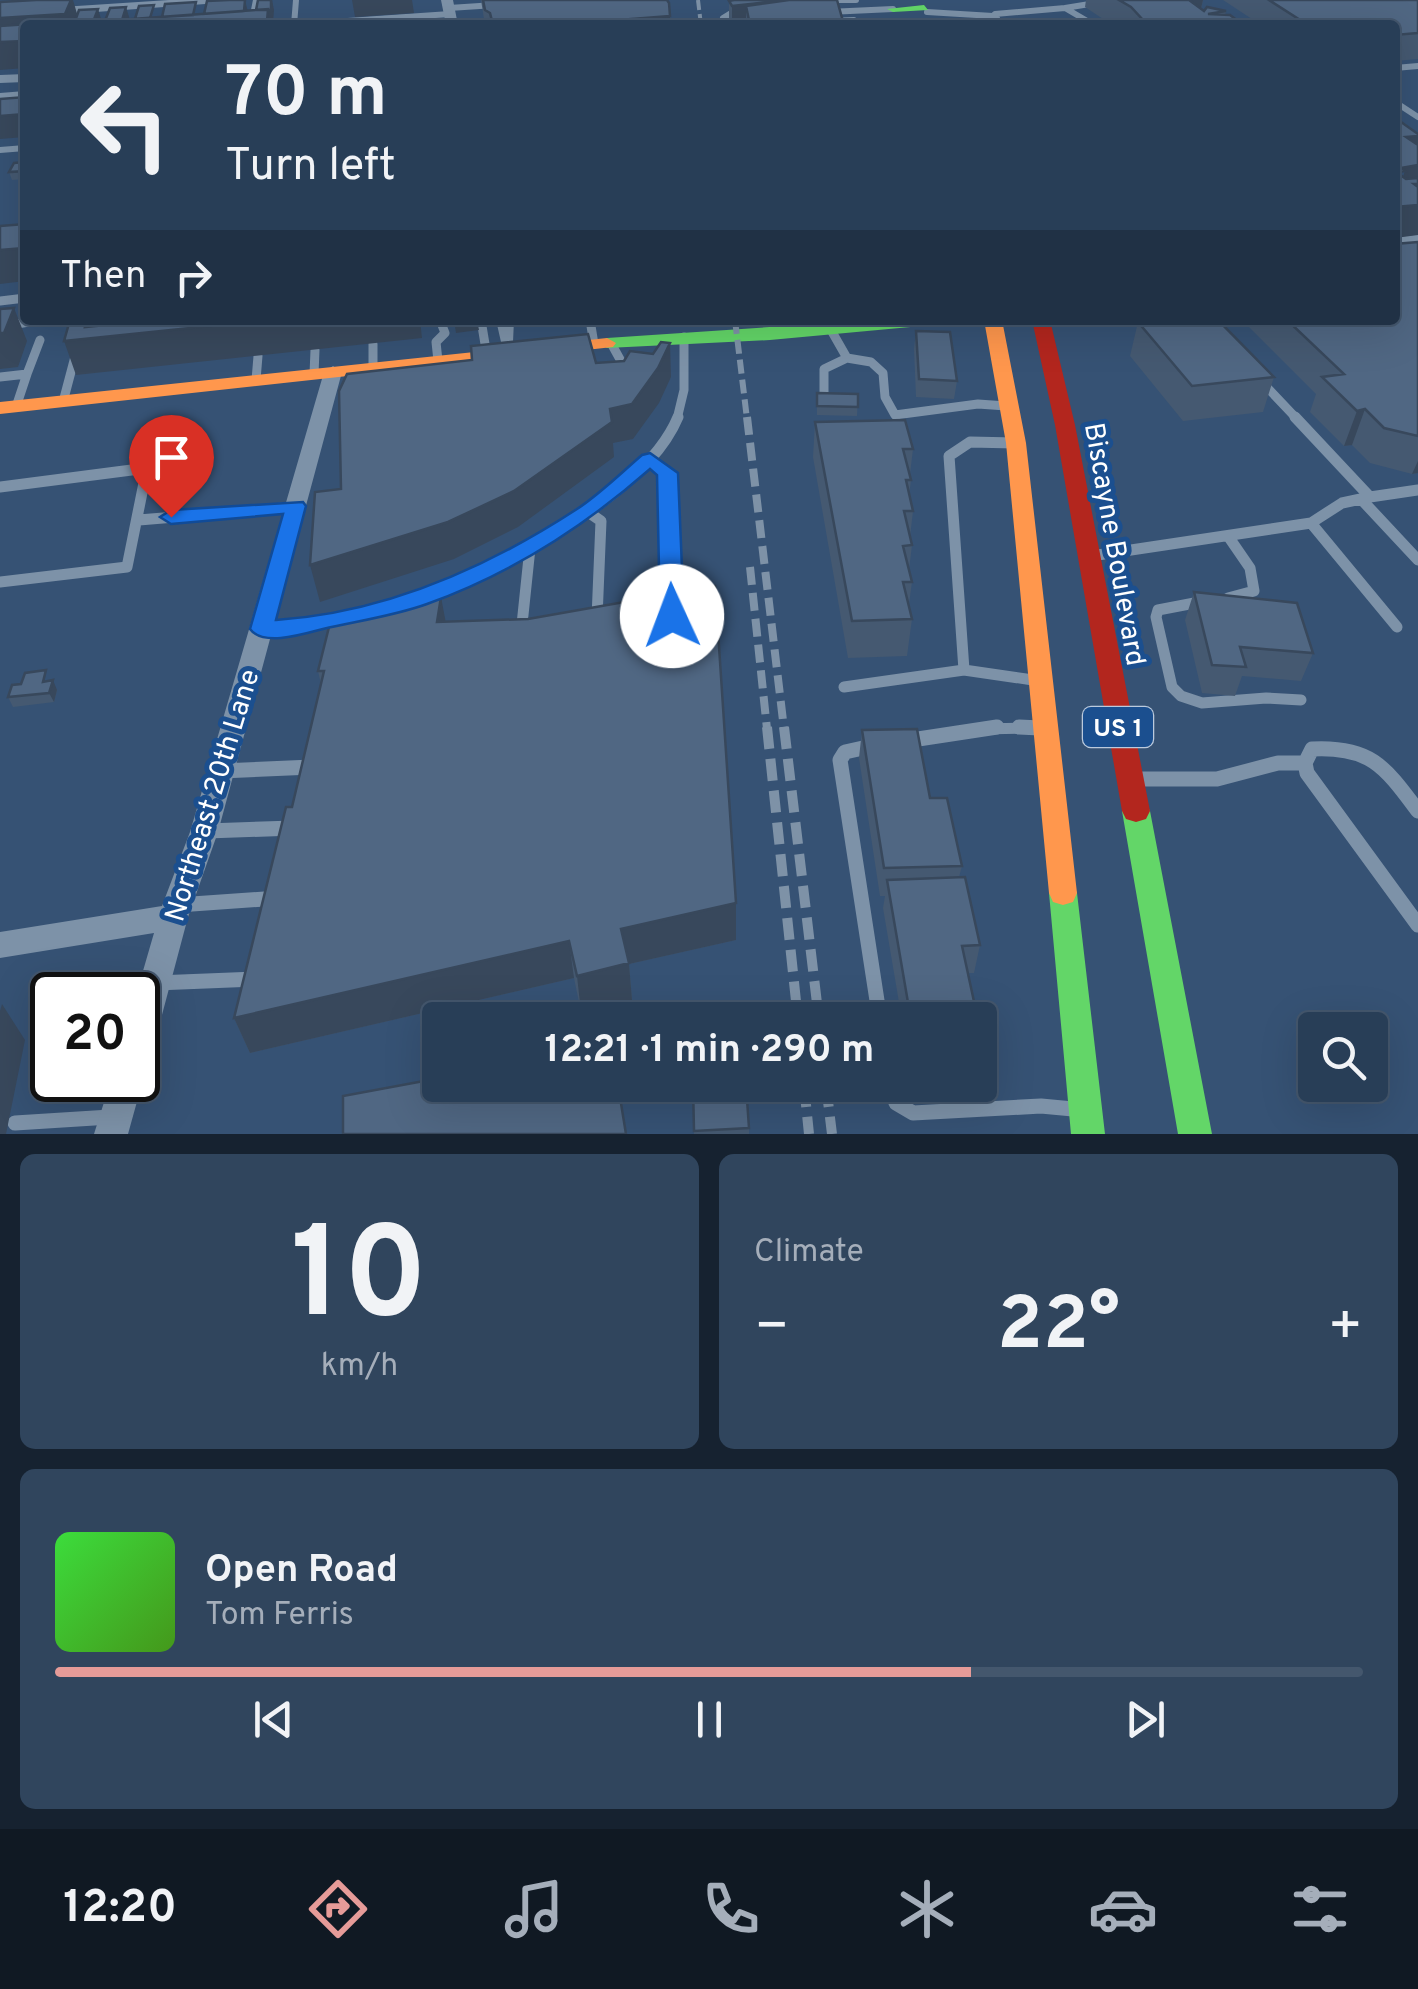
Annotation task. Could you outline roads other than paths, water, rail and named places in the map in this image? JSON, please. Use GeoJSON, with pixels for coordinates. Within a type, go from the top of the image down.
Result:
{"type":"FeatureCollection","features":[{"type":"Feature","properties":{"kind":"main road"},"geometry":{"type":"LineString","coordinates":[[894,11],[929,14]]}},
{"type":"Feature","properties":{"kind":"main road"},"geometry":{"type":"LineString","coordinates":[[8,407],[256,380],[321,365],[475,362],[603,343],[778,327],[831,330],[882,325]]}},
{"type":"Feature","properties":{"kind":"main road","name":"US 1"},"geometry":{"type":"LineString","coordinates":[[994,325],[1016,443],[1086,1122]]}},
{"type":"Feature","properties":{"kind":"main road","name":"Biscayne Boulevard"},"geometry":{"type":"LineString","coordinates":[[1042,325],[1054,368],[1195,1134]]}},
{"type":"Feature","properties":{"kind":"street"},"geometry":{"type":"LineString","coordinates":[[0,15],[114,7],[165,10],[207,7],[219,0]]}},
{"type":"Feature","properties":{"kind":"street","name":"Northeast 20th Lane"},"geometry":{"type":"LineString","coordinates":[[156,972],[204,832],[296,506],[321,365]]}},
{"type":"Feature","properties":{"kind":"street"},"geometry":{"type":"LineString","coordinates":[[0,945],[176,911]]}},
{"type":"Feature","properties":{"kind":"lane"},"geometry":{"type":"LineString","coordinates":[[725,20],[736,10],[734,0]]}},
{"type":"Feature","properties":{"kind":"lane"},"geometry":{"type":"LineString","coordinates":[[830,0],[856,0]]}},
{"type":"Feature","properties":{"kind":"lane"},"geometry":{"type":"LineString","coordinates":[[929,14],[992,16],[1114,0]]}},
{"type":"Feature","properties":{"kind":"lane"},"geometry":{"type":"LineString","coordinates":[[424,20],[503,5]]}},
{"type":"Feature","properties":{"kind":"lane"},"geometry":{"type":"LineString","coordinates":[[108,20],[114,7]]}},
{"type":"Feature","properties":{"kind":"lane"},"geometry":{"type":"LineString","coordinates":[[1065,8],[1085,20]]}},
{"type":"Feature","properties":{"kind":"lane"},"geometry":{"type":"LineString","coordinates":[[854,20],[816,18],[894,11]]}},
{"type":"Feature","properties":{"kind":"lane"},"geometry":{"type":"LineString","coordinates":[[364,20],[450,14]]}},
{"type":"Feature","properties":{"kind":"lane"},"geometry":{"type":"LineString","coordinates":[[731,14],[749,14]]}},
{"type":"Feature","properties":{"kind":"lane"},"geometry":{"type":"LineString","coordinates":[[929,14],[958,16]]}},
{"type":"Feature","properties":{"kind":"lane"},"geometry":{"type":"LineString","coordinates":[[992,16],[996,20]]}},
{"type":"Feature","properties":{"kind":"lane"},"geometry":{"type":"LineString","coordinates":[[438,361],[436,342],[445,333],[440,325]]}},
{"type":"Feature","properties":{"kind":"lane"},"geometry":{"type":"LineString","coordinates":[[475,362],[480,325]]}},
{"type":"Feature","properties":{"kind":"lane"},"geometry":{"type":"LineString","coordinates":[[593,325],[603,343],[623,358],[630,384]]}},
{"type":"Feature","properties":{"kind":"lane"},"geometry":{"type":"LineString","coordinates":[[831,330],[847,358]]}},
{"type":"Feature","properties":{"kind":"lane"},"geometry":{"type":"LineString","coordinates":[[62,402],[81,336]]}},
{"type":"Feature","properties":{"kind":"lane"},"geometry":{"type":"LineString","coordinates":[[368,612],[451,587],[530,548],[588,512],[650,459],[674,428],[684,402],[684,337]]}},
{"type":"Feature","properties":{"kind":"lane"},"geometry":{"type":"LineString","coordinates":[[8,407],[40,340]]}},
{"type":"Feature","properties":{"kind":"lane"},"geometry":{"type":"LineString","coordinates":[[256,380],[258,356]]}},
{"type":"Feature","properties":{"kind":"lane"},"geometry":{"type":"LineString","coordinates":[[824,402],[824,369],[847,358],[871,362],[884,373],[885,397],[894,415]]}},
{"type":"Feature","properties":{"kind":"lane"},"geometry":{"type":"LineString","coordinates":[[0,377],[27,374]]}},
{"type":"Feature","properties":{"kind":"lane"},"geometry":{"type":"LineString","coordinates":[[1254,374],[1418,560]]}},
{"type":"Feature","properties":{"kind":"lane"},"geometry":{"type":"LineString","coordinates":[[881,424],[894,415],[978,404],[1010,406]]}},
{"type":"Feature","properties":{"kind":"lane"},"geometry":{"type":"LineString","coordinates":[[964,670],[949,456],[970,442],[1016,443]]}},
{"type":"Feature","properties":{"kind":"lane"},"geometry":{"type":"LineString","coordinates":[[650,459],[668,473],[672,616]]}},
{"type":"Feature","properties":{"kind":"lane"},"geometry":{"type":"LineString","coordinates":[[0,487],[147,468],[127,567],[0,582]]}},
{"type":"Feature","properties":{"kind":"lane"},"geometry":{"type":"LineString","coordinates":[[1086,557],[1311,523],[1342,503],[1418,490]]}},
{"type":"Feature","properties":{"kind":"lane"},"geometry":{"type":"LineString","coordinates":[[138,520],[296,506]]}},
{"type":"Feature","properties":{"kind":"lane"},"geometry":{"type":"LineString","coordinates":[[588,512],[601,521],[597,632]]}},
{"type":"Feature","properties":{"kind":"lane"},"geometry":{"type":"LineString","coordinates":[[1311,523],[1397,627]]}},
{"type":"Feature","properties":{"kind":"lane"},"geometry":{"type":"LineString","coordinates":[[1228,536],[1250,568],[1254,591],[1158,610],[1156,616],[1172,688],[1191,702],[1301,700]]}},
{"type":"Feature","properties":{"kind":"lane"},"geometry":{"type":"LineString","coordinates":[[520,643],[530,548]]}},
{"type":"Feature","properties":{"kind":"lane"},"geometry":{"type":"LineString","coordinates":[[262,629],[299,627],[351,616]]}},
{"type":"Feature","properties":{"kind":"lane"},"geometry":{"type":"LineString","coordinates":[[844,688],[964,670],[1040,682]]}},
{"type":"Feature","properties":{"kind":"lane"},"geometry":{"type":"LineString","coordinates":[[877,1002],[840,760],[856,748],[1003,726],[1045,728]]}},
{"type":"Feature","properties":{"kind":"lane"},"geometry":{"type":"LineString","coordinates":[[1418,811],[1381,761],[1336,746],[1312,749],[1305,763],[1307,774],[1418,925]]}},
{"type":"Feature","properties":{"kind":"lane"},"geometry":{"type":"LineString","coordinates":[[1128,779],[1200,781],[1248,774],[1282,760],[1305,763]]}},
{"type":"Feature","properties":{"kind":"lane"},"geometry":{"type":"LineString","coordinates":[[221,771],[312,767]]}},
{"type":"Feature","properties":{"kind":"lane"},"geometry":{"type":"LineString","coordinates":[[204,832],[298,828]]}},
{"type":"Feature","properties":{"kind":"lane"},"geometry":{"type":"LineString","coordinates":[[176,911],[283,898]]}},
{"type":"Feature","properties":{"kind":"lane"},"geometry":{"type":"LineString","coordinates":[[160,998],[262,979]]}},
{"type":"Feature","properties":{"kind":"lane"},"geometry":{"type":"LineString","coordinates":[[895,1102],[913,1113],[1041,1106],[1086,1122]]}},
{"type":"Feature","properties":{"kind":"lane"},"geometry":{"type":"LineString","coordinates":[[15,1123],[114,1125]]}},
{"type":"Feature","properties":{"kind":"railway"},"geometry":{"type":"LineString","coordinates":[[698,0],[700,20]]}},
{"type":"Feature","properties":{"kind":"railway"},"geometry":{"type":"LineString","coordinates":[[736,325],[747,419]]}},
{"type":"Feature","properties":{"kind":"railway"},"geometry":{"type":"LineString","coordinates":[[747,417],[784,729]]}},
{"type":"Feature","properties":{"kind":"railway"},"geometry":{"type":"LineString","coordinates":[[750,567],[767,729]]}},
{"type":"Feature","properties":{"kind":"railway"},"geometry":{"type":"LineString","coordinates":[[767,727],[796,1002]]}},
{"type":"Feature","properties":{"kind":"railway"},"geometry":{"type":"LineString","coordinates":[[784,727],[817,1002]]}},
{"type":"Feature","properties":{"kind":"railway"},"geometry":{"type":"LineString","coordinates":[[806,1102],[809,1134]]}},
{"type":"Feature","properties":{"kind":"railway"},"geometry":{"type":"LineString","coordinates":[[828,1102],[832,1134]]}}]}
